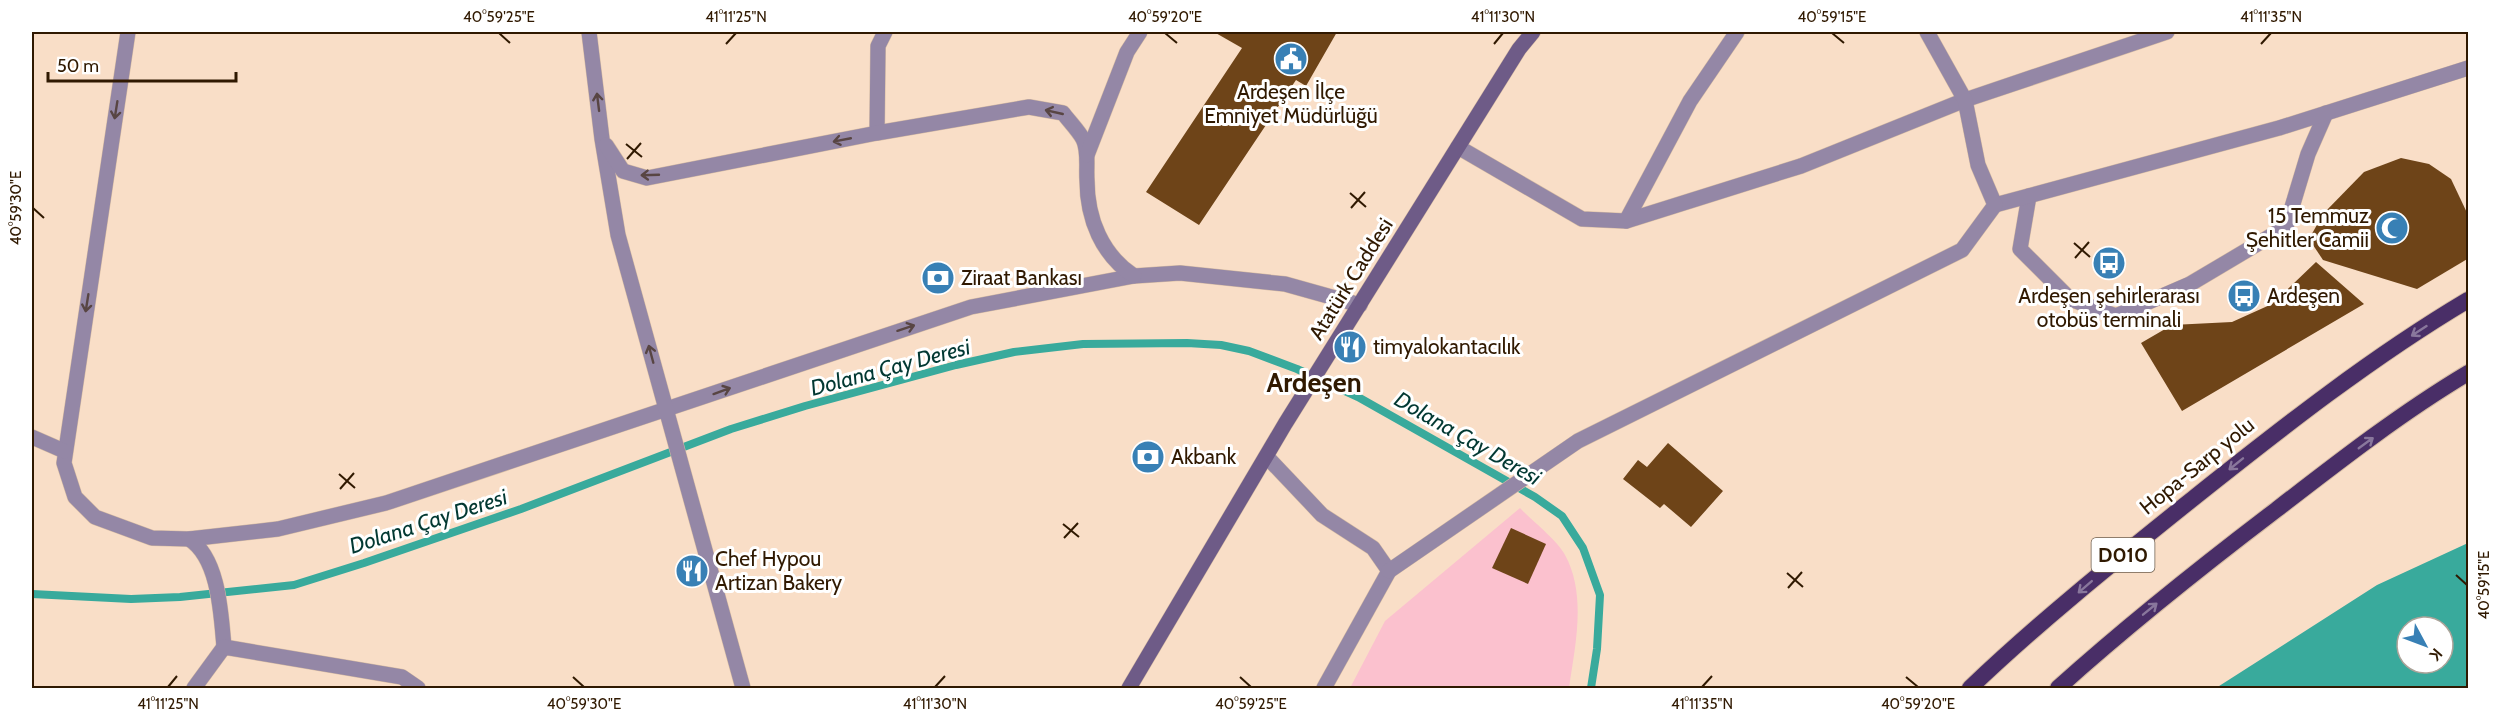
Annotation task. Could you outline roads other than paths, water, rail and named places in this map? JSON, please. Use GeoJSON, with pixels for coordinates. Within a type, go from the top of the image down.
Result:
{"type":"FeatureCollection","features":[{"type":"Feature","properties":{"kind":"highway","name":"Hopa-Sarp yolu"},"geometry":{"type":"LineString","coordinates":[[1970,688],[2133,546],[2282,428],[2375,360],[2469,300]]}},
{"type":"Feature","properties":{"kind":"highway","name":"D010"},"geometry":{"type":"LineString","coordinates":[[2058,688],[2119,634],[2318,477],[2432,395],[2469,373]]}},
{"type":"Feature","properties":{"kind":"main road","name":"Atatürk Caddesi"},"geometry":{"type":"LineString","coordinates":[[1519,49],[1525,32]]}},
{"type":"Feature","properties":{"kind":"main road","name":"Atatürk Caddesi"},"geometry":{"type":"LineString","coordinates":[[1129,688],[1285,424],[1519,49],[1533,32]]}},
{"type":"Feature","properties":{"kind":"street"},"geometry":{"type":"LineString","coordinates":[[128,32],[64,463],[75,497],[94,517],[152,538],[189,539],[278,529],[386,503],[669,417],[971,307],[1134,276],[1180,273],[1285,284],[1360,305]]}},
{"type":"Feature","properties":{"kind":"street"},"geometry":{"type":"LineString","coordinates":[[589,32],[602,140],[618,236],[743,688]]}},
{"type":"Feature","properties":{"kind":"street"},"geometry":{"type":"LineString","coordinates":[[877,133],[878,46],[885,32]]}},
{"type":"Feature","properties":{"kind":"street"},"geometry":{"type":"LineString","coordinates":[[1087,155],[1127,52],[1140,32]]}},
{"type":"Feature","properties":{"kind":"street"},"geometry":{"type":"LineString","coordinates":[[1626,221],[1690,101],[1737,32]]}},
{"type":"Feature","properties":{"kind":"street"},"geometry":{"type":"LineString","coordinates":[[1926,32],[1965,100],[1978,165],[1995,205]]}},
{"type":"Feature","properties":{"kind":"street"},"geometry":{"type":"LineString","coordinates":[[1458,147],[1582,219],[1626,221],[1801,166],[1965,100],[2167,32]]}},
{"type":"Feature","properties":{"kind":"street"},"geometry":{"type":"LineString","coordinates":[[1324,688],[1389,571],[1578,441],[1962,250],[1995,205],[2179,156],[2469,68]]}},
{"type":"Feature","properties":{"kind":"street"},"geometry":{"type":"LineString","coordinates":[[602,140],[623,171],[647,178],[877,133],[1029,107],[1063,113],[1083,140],[1087,155],[1087,184],[1094,227],[1111,256],[1134,276]]}},
{"type":"Feature","properties":{"kind":"street"},"geometry":{"type":"LineString","coordinates":[[2029,196],[2020,249],[2070,298],[2116,316],[2190,284],[2286,227],[2307,154],[2326,113]]}},
{"type":"Feature","properties":{"kind":"street"},"geometry":{"type":"LineString","coordinates":[[32,437],[64,451]]}},
{"type":"Feature","properties":{"kind":"street"},"geometry":{"type":"LineString","coordinates":[[1267,457],[1322,515],[1373,548],[1389,571]]}},
{"type":"Feature","properties":{"kind":"street"},"geometry":{"type":"LineString","coordinates":[[189,539],[198,545],[216,582],[224,647],[194,688]]}},
{"type":"Feature","properties":{"kind":"street"},"geometry":{"type":"LineString","coordinates":[[224,647],[402,677],[418,688]]}},
{"type":"Feature","properties":{"kind":"water"},"geometry":{"type":"Polygon","coordinates":[[[2468,543],[2468,688],[2216,688],[2377,585],[2468,543]]]}},
{"type":"Feature","properties":{"kind":"waterway","name":"Dolana Çay Deresi"},"geometry":{"type":"LineString","coordinates":[[32,594],[131,599],[180,597],[294,585],[521,509],[731,429],[805,406],[956,365],[1014,352],[1083,344],[1221,345],[1249,351],[1297,369],[1358,397],[1535,497],[1562,516],[1583,548],[1600,595],[1597,649],[1591,688]]}},
{"type":"Feature","properties":{"kind":"place","name":"Ardeşen İlçe Emniyet Müdürlüğü"},"geometry":{"type":"Point","coordinates":[1291,59]}},
{"type":"Feature","properties":{"kind":"place","name":"15 Temmuz Şehitler Camii"},"geometry":{"type":"Point","coordinates":[2392,228]}},
{"type":"Feature","properties":{"kind":"place","name":"Ardeşen şehirlerarası otobüs terminali"},"geometry":{"type":"Point","coordinates":[2109,263]}},
{"type":"Feature","properties":{"kind":"place","name":"Ziraat Bankası"},"geometry":{"type":"Point","coordinates":[938,278]}},
{"type":"Feature","properties":{"kind":"place","name":"Ardeşen"},"geometry":{"type":"Point","coordinates":[2244,296]}},
{"type":"Feature","properties":{"kind":"place","name":"timyalokantacılık"},"geometry":{"type":"Point","coordinates":[1350,347]}},
{"type":"Feature","properties":{"kind":"place","name":"Akbank"},"geometry":{"type":"Point","coordinates":[1148,457]}},
{"type":"Feature","properties":{"kind":"place","name":"Chef Hypou Artizan Bakery"},"geometry":{"type":"Point","coordinates":[692,571]}},
{"type":"Feature","properties":{"kind":"district","name":"Ardeşen"},"geometry":{"type":"Point","coordinates":[1314,383]}}]}
